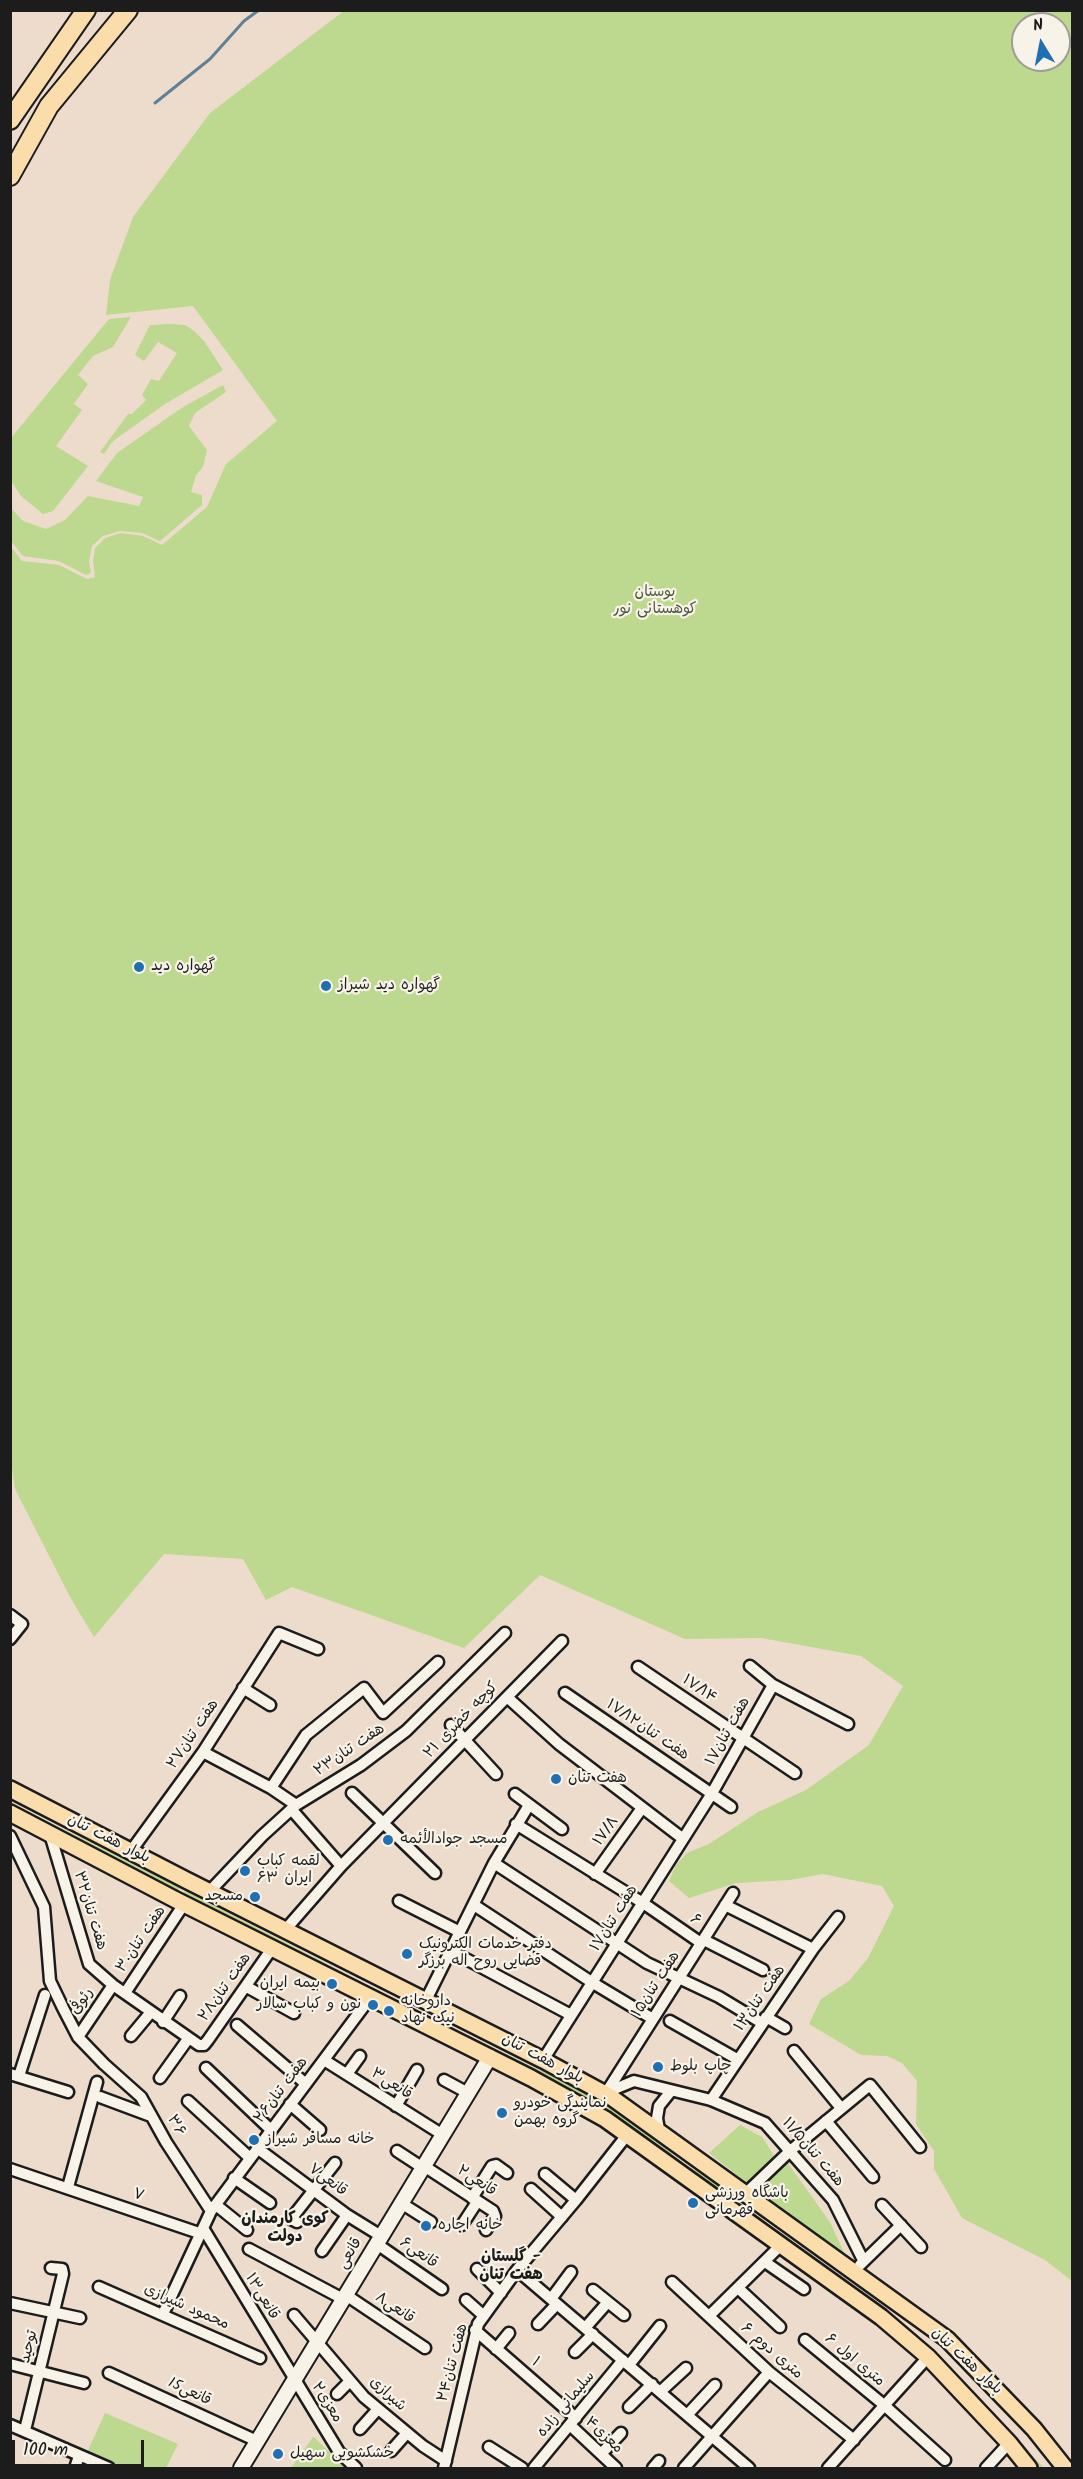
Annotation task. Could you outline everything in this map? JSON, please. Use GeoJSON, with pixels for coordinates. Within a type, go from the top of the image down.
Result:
{"type":"FeatureCollection","features":[{"type":"Feature","properties":{"kind":"highway"},"geometry":{"type":"LineString","coordinates":[[10,120],[86,10]]}},
{"type":"Feature","properties":{"kind":"highway"},"geometry":{"type":"LineString","coordinates":[[10,176],[49,106],[128,10]]}},
{"type":"Feature","properties":{"kind":"main road","name":"بلوار هفت تنان"},"geometry":{"type":"LineString","coordinates":[[10,1789],[605,2093],[746,2193],[859,2267],[946,2339],[1034,2429],[1065,2469]]}},
{"type":"Feature","properties":{"kind":"main road","name":"بلوار هفت تنان"},"geometry":{"type":"LineString","coordinates":[[10,1814],[587,2108],[881,2318],[928,2357],[1009,2443],[1029,2469]]}},
{"type":"Feature","properties":{"kind":"main road"},"geometry":{"type":"LineString","coordinates":[[679,2172],[692,2153]]}},
{"type":"Feature","properties":{"kind":"street"},"geometry":{"type":"LineString","coordinates":[[10,1615],[22,1624],[10,1639]]}},
{"type":"Feature","properties":{"kind":"street","name":"هفت تنان۲۷"},"geometry":{"type":"LineString","coordinates":[[131,1851],[202,1752],[279,1633],[318,1649]]}},
{"type":"Feature","properties":{"kind":"street","name":"هفت تنان۲۳"},"geometry":{"type":"LineString","coordinates":[[209,1892],[262,1836],[294,1808],[361,1765],[406,1731],[505,1633]]}},
{"type":"Feature","properties":{"kind":"street","name":"کوچه خضری ۲۱"},"geometry":{"type":"LineString","coordinates":[[286,1929],[341,1866],[562,1641]]}},
{"type":"Feature","properties":{"kind":"street"},"geometry":{"type":"LineString","coordinates":[[271,1788],[306,1735],[364,1688],[383,1713],[438,1662]]}},
{"type":"Feature","properties":{"kind":"street"},"geometry":{"type":"LineString","coordinates":[[750,1666],[773,1685],[848,1724]]}},
{"type":"Feature","properties":{"kind":"street","name":"۱۷/۱۴"},"geometry":{"type":"LineString","coordinates":[[638,1667],[795,1773]]}},
{"type":"Feature","properties":{"kind":"street","name":"۱۷هفت تنان"},"geometry":{"type":"LineString","coordinates":[[712,1794],[773,1685]]}},
{"type":"Feature","properties":{"kind":"street"},"geometry":{"type":"LineString","coordinates":[[243,1688],[270,1706]]}},
{"type":"Feature","properties":{"kind":"street","name":"۱۷/۱۲هفت تنان"},"geometry":{"type":"LineString","coordinates":[[565,1693],[731,1807]]}},
{"type":"Feature","properties":{"kind":"street"},"geometry":{"type":"LineString","coordinates":[[507,1697],[559,1744],[682,1838]]}},
{"type":"Feature","properties":{"kind":"street"},"geometry":{"type":"LineString","coordinates":[[451,1725],[496,1774]]}},
{"type":"Feature","properties":{"kind":"street"},"geometry":{"type":"LineString","coordinates":[[202,1752],[271,1788],[294,1808],[341,1866]]}},
{"type":"Feature","properties":{"kind":"street"},"geometry":{"type":"LineString","coordinates":[[352,1793],[435,1873]]}},
{"type":"Feature","properties":{"kind":"street"},"geometry":{"type":"LineString","coordinates":[[515,1794],[562,1829]]}},
{"type":"Feature","properties":{"kind":"street","name":"هفت تنان۱۷"},"geometry":{"type":"LineString","coordinates":[[543,2060],[712,1794]]}},
{"type":"Feature","properties":{"kind":"street"},"geometry":{"type":"LineString","coordinates":[[426,2000],[494,1863],[529,1805]]}},
{"type":"Feature","properties":{"kind":"street","name":"۱۷/۸"},"geometry":{"type":"LineString","coordinates":[[595,1874],[642,1808]]}},
{"type":"Feature","properties":{"kind":"street","name":"۶"},"geometry":{"type":"LineString","coordinates":[[516,1824],[702,1941],[763,1970]]}},
{"type":"Feature","properties":{"kind":"street","name":"هفت تنان۳۲"},"geometry":{"type":"LineString","coordinates":[[50,1834],[87,1958],[93,1969],[188,2039],[204,2045]]}},
{"type":"Feature","properties":{"kind":"street","name":"۳۶"},"geometry":{"type":"LineString","coordinates":[[10,1836],[44,1907],[50,1981],[78,2037],[141,2097],[151,2116],[214,2208],[247,2230]]}},
{"type":"Feature","properties":{"kind":"street"},"geometry":{"type":"LineString","coordinates":[[494,1863],[647,1963],[785,2028]]}},
{"type":"Feature","properties":{"kind":"street","name":"هفت تنان۱۵"},"geometry":{"type":"LineString","coordinates":[[605,2093],[733,1893]]}},
{"type":"Feature","properties":{"kind":"street"},"geometry":{"type":"LineString","coordinates":[[399,1901],[460,1932]]}},
{"type":"Feature","properties":{"kind":"street","name":"هفت تنان۳۰"},"geometry":{"type":"LineString","coordinates":[[125,1993],[184,1904]]}},
{"type":"Feature","properties":{"kind":"street"},"geometry":{"type":"LineString","coordinates":[[474,1905],[652,2019]]}},
{"type":"Feature","properties":{"kind":"street"},"geometry":{"type":"LineString","coordinates":[[725,1905],[813,1949]]}},
{"type":"Feature","properties":{"kind":"street","name":"۱۳هفت تنان"},"geometry":{"type":"LineString","coordinates":[[711,2100],[813,1949],[838,1917]]}},
{"type":"Feature","properties":{"kind":"street","name":"هفت تنان۲۸"},"geometry":{"type":"LineString","coordinates":[[204,2045],[273,1947]]}},
{"type":"Feature","properties":{"kind":"street"},"geometry":{"type":"LineString","coordinates":[[451,1951],[571,2015]]}},
{"type":"Feature","properties":{"kind":"street","name":"رئوفی"},"geometry":{"type":"LineString","coordinates":[[78,2037],[113,1984]]}},
{"type":"Feature","properties":{"kind":"street"},"geometry":{"type":"LineString","coordinates":[[247,1987],[294,2013]]}},
{"type":"Feature","properties":{"kind":"street"},"geometry":{"type":"LineString","coordinates":[[45,1995],[15,2075],[68,2092]]}},
{"type":"Feature","properties":{"kind":"street"},"geometry":{"type":"LineString","coordinates":[[164,2022],[180,1996]]}},
{"type":"Feature","properties":{"kind":"street","name":"هفت تنان۲۶"},"geometry":{"type":"LineString","coordinates":[[163,2314],[201,2230],[214,2208],[234,2178],[370,1998]]}},
{"type":"Feature","properties":{"kind":"street"},"geometry":{"type":"LineString","coordinates":[[131,2036],[151,2012]]}},
{"type":"Feature","properties":{"kind":"street"},"geometry":{"type":"LineString","coordinates":[[670,2021],[737,2059]]}},
{"type":"Feature","properties":{"kind":"street"},"geometry":{"type":"LineString","coordinates":[[237,2025],[306,2084]]}},
{"type":"Feature","properties":{"kind":"street"},"geometry":{"type":"LineString","coordinates":[[160,2078],[188,2039]]}},
{"type":"Feature","properties":{"kind":"street"},"geometry":{"type":"LineString","coordinates":[[794,2051],[841,2108]]}},
{"type":"Feature","properties":{"kind":"street"},"geometry":{"type":"LineString","coordinates":[[347,2074],[360,2056]]}},
{"type":"Feature","properties":{"kind":"street","name":"قانعی"},"geometry":{"type":"LineString","coordinates":[[240,2469],[490,2057]]}},
{"type":"Feature","properties":{"kind":"street","name":"۳قانعی"},"geometry":{"type":"LineString","coordinates":[[324,2060],[443,2135]]}},
{"type":"Feature","properties":{"kind":"street"},"geometry":{"type":"LineString","coordinates":[[206,2068],[271,2130]]}},
{"type":"Feature","properties":{"kind":"street"},"geometry":{"type":"LineString","coordinates":[[396,2106],[417,2070]]}},
{"type":"Feature","properties":{"kind":"street"},"geometry":{"type":"LineString","coordinates":[[444,2080],[468,2093]]}},
{"type":"Feature","properties":{"kind":"street"},"geometry":{"type":"LineString","coordinates":[[605,2093],[634,2081],[671,2091],[659,2106],[657,2118],[659,2130]]}},
{"type":"Feature","properties":{"kind":"street"},"geometry":{"type":"LineString","coordinates":[[68,2187],[97,2082]]}},
{"type":"Feature","properties":{"kind":"street"},"geometry":{"type":"LineString","coordinates":[[746,2193],[790,2151],[870,2085],[920,2147]]}},
{"type":"Feature","properties":{"kind":"street","name":"۱۱/۵هفت تنان"},"geometry":{"type":"LineString","coordinates":[[671,2091],[711,2100],[765,2123],[833,2200],[859,2267]]}},
{"type":"Feature","properties":{"kind":"street"},"geometry":{"type":"LineString","coordinates":[[100,2097],[151,2116]]}},
{"type":"Feature","properties":{"kind":"street"},"geometry":{"type":"LineString","coordinates":[[188,2101],[250,2158]]}},
{"type":"Feature","properties":{"kind":"street"},"geometry":{"type":"LineString","coordinates":[[290,2104],[320,2130]]}},
{"type":"Feature","properties":{"kind":"street"},"geometry":{"type":"LineString","coordinates":[[826,2121],[873,2177]]}},
{"type":"Feature","properties":{"kind":"street","name":"هفت تنان۲۴"},"geometry":{"type":"LineString","coordinates":[[445,2465],[475,2330],[517,2270],[627,2135]]}},
{"type":"Feature","properties":{"kind":"street","name":"۷قانعی"},"geometry":{"type":"LineString","coordinates":[[257,2148],[379,2240]]}},
{"type":"Feature","properties":{"kind":"street","name":"۲قانعی"},"geometry":{"type":"LineString","coordinates":[[397,2151],[495,2214],[486,2230]]}},
{"type":"Feature","properties":{"kind":"street"},"geometry":{"type":"LineString","coordinates":[[297,2222],[291,2218],[335,2163]]}},
{"type":"Feature","properties":{"kind":"street"},"geometry":{"type":"LineString","coordinates":[[462,2225],[492,2166],[496,2165],[507,2173]]}},
{"type":"Feature","properties":{"kind":"street","name":"۷"},"geometry":{"type":"LineString","coordinates":[[10,2169],[201,2230]]}},
{"type":"Feature","properties":{"kind":"street"},"geometry":{"type":"LineString","coordinates":[[545,2174],[576,2200]]}},
{"type":"Feature","properties":{"kind":"street"},"geometry":{"type":"LineString","coordinates":[[234,2178],[270,2203]]}},
{"type":"Feature","properties":{"kind":"street"},"geometry":{"type":"LineString","coordinates":[[531,2189],[562,2217]]}},
{"type":"Feature","properties":{"kind":"street"},"geometry":{"type":"LineString","coordinates":[[402,2203],[432,2222]]}},
{"type":"Feature","properties":{"kind":"street"},"geometry":{"type":"LineString","coordinates":[[882,2205],[921,2247]]}},
{"type":"Feature","properties":{"kind":"street"},"geometry":{"type":"LineString","coordinates":[[322,2251],[347,2215]]}},
{"type":"Feature","properties":{"kind":"street"},"geometry":{"type":"LineString","coordinates":[[859,2267],[901,2225]]}},
{"type":"Feature","properties":{"kind":"street","name":"۱۳قانعی"},"geometry":{"type":"LineString","coordinates":[[201,2230],[294,2381]]}},
{"type":"Feature","properties":{"kind":"street","name":"۶قانعی"},"geometry":{"type":"LineString","coordinates":[[379,2240],[442,2289]]}},
{"type":"Feature","properties":{"kind":"street"},"geometry":{"type":"LineString","coordinates":[[709,2316],[781,2245]]}},
{"type":"Feature","properties":{"kind":"street","name":"۸قانعی"},"geometry":{"type":"LineString","coordinates":[[249,2249],[344,2297],[425,2348]]}},
{"type":"Feature","properties":{"kind":"street"},"geometry":{"type":"LineString","coordinates":[[765,2262],[804,2289]]}},
{"type":"Feature","properties":{"kind":"street","name":"توحید"},"geometry":{"type":"LineString","coordinates":[[25,2430],[63,2271],[51,2268]]}},
{"type":"Feature","properties":{"kind":"street"},"geometry":{"type":"LineString","coordinates":[[477,2269],[501,2293]]}},
{"type":"Feature","properties":{"kind":"street"},"geometry":{"type":"LineString","coordinates":[[517,2270],[688,2414],[749,2469]]}},
{"type":"Feature","properties":{"kind":"street"},"geometry":{"type":"LineString","coordinates":[[538,2324],[571,2272]]}},
{"type":"Feature","properties":{"kind":"street","name":"۶ متری دوم"},"geometry":{"type":"LineString","coordinates":[[672,2282],[769,2372],[854,2440]]}},
{"type":"Feature","properties":{"kind":"street","name":"محمود شیرازی"},"geometry":{"type":"LineString","coordinates":[[99,2287],[260,2358]]}},
{"type":"Feature","properties":{"kind":"street"},"geometry":{"type":"LineString","coordinates":[[738,2288],[780,2327]]}},
{"type":"Feature","properties":{"kind":"street"},"geometry":{"type":"LineString","coordinates":[[593,2290],[624,2315]]}},
{"type":"Feature","properties":{"kind":"street"},"geometry":{"type":"LineString","coordinates":[[466,2300],[484,2316]]}},
{"type":"Feature","properties":{"kind":"street"},"geometry":{"type":"LineString","coordinates":[[575,2352],[608,2302]]}},
{"type":"Feature","properties":{"kind":"street"},"geometry":{"type":"LineString","coordinates":[[10,2303],[80,2319]]}},
{"type":"Feature","properties":{"kind":"street","name":"شیرازی"},"geometry":{"type":"LineString","coordinates":[[294,2315],[350,2381],[378,2409],[445,2465]]}},
{"type":"Feature","properties":{"kind":"street","name":"سلیمانی زاده"},"geometry":{"type":"LineString","coordinates":[[534,2469],[573,2422],[660,2326]]}},
{"type":"Feature","properties":{"kind":"street","name":"۱"},"geometry":{"type":"LineString","coordinates":[[475,2330],[573,2422]]}},
{"type":"Feature","properties":{"kind":"street"},"geometry":{"type":"LineString","coordinates":[[496,2349],[509,2333]]}},
{"type":"Feature","properties":{"kind":"street","name":"۶ متری اول"},"geometry":{"type":"LineString","coordinates":[[805,2340],[884,2405],[945,2460]]}},
{"type":"Feature","properties":{"kind":"street"},"geometry":{"type":"LineString","coordinates":[[828,2469],[928,2357]]}},
{"type":"Feature","properties":{"kind":"street"},"geometry":{"type":"LineString","coordinates":[[10,2364],[84,2383]]}},
{"type":"Feature","properties":{"kind":"street"},"geometry":{"type":"LineString","coordinates":[[661,2391],[686,2368]]}},
{"type":"Feature","properties":{"kind":"street"},"geometry":{"type":"LineString","coordinates":[[684,2469],[769,2372]]}},
{"type":"Feature","properties":{"kind":"street","name":"15قانعی"},"geometry":{"type":"LineString","coordinates":[[109,2373],[257,2441]]}},
{"type":"Feature","properties":{"kind":"street","name":"۲معزی"},"geometry":{"type":"LineString","coordinates":[[294,2381],[339,2452],[356,2469]]}},
{"type":"Feature","properties":{"kind":"street"},"geometry":{"type":"LineString","coordinates":[[338,2394],[350,2381]]}},
{"type":"Feature","properties":{"kind":"street"},"geometry":{"type":"LineString","coordinates":[[629,2407],[652,2384]]}},
{"type":"Feature","properties":{"kind":"street"},"geometry":{"type":"LineString","coordinates":[[688,2414],[715,2385]]}},
{"type":"Feature","properties":{"kind":"street"},"geometry":{"type":"LineString","coordinates":[[360,2429],[378,2409]]}},
{"type":"Feature","properties":{"kind":"street","name":"۴معزی"},"geometry":{"type":"LineString","coordinates":[[573,2422],[616,2469]]}},
{"type":"Feature","properties":{"kind":"street"},"geometry":{"type":"LineString","coordinates":[[10,2425],[109,2469]]}},
{"type":"Feature","properties":{"kind":"street"},"geometry":{"type":"LineString","coordinates":[[391,2451],[407,2433]]}},
{"type":"Feature","properties":{"kind":"street"},"geometry":{"type":"LineString","coordinates":[[602,2453],[621,2433]]}},
{"type":"Feature","properties":{"kind":"street"},"geometry":{"type":"LineString","coordinates":[[986,2469],[1009,2443]]}},
{"type":"Feature","properties":{"kind":"street"},"geometry":{"type":"LineString","coordinates":[[489,2447],[522,2469]]}},
{"type":"Feature","properties":{"kind":"street"},"geometry":{"type":"LineString","coordinates":[[75,2469],[80,2456]]}},
{"type":"Feature","properties":{"kind":"green space","name":"بوستان کوهستانی نور"},"geometry":{"type":"Polygon","coordinates":[[[345,10],[1072,11],[1072,2281],[1045,2260],[962,2218],[934,2169],[934,2151],[916,2124],[917,2081],[902,2063],[887,2056],[861,2055],[809,2024],[821,1999],[849,1981],[868,1958],[894,1906],[882,1886],[823,1874],[790,1880],[736,1883],[689,1898],[669,1881],[676,1865],[687,1853],[709,1844],[758,1812],[806,1790],[869,1745],[903,1686],[861,1656],[761,1638],[685,1639],[540,1575],[464,1648],[292,1587],[266,1600],[243,1559],[164,1554],[94,1637],[70,1597],[15,1489],[10,1454],[11,547],[22,561],[59,565],[87,579],[95,577],[93,561],[95,548],[105,538],[121,533],[143,536],[162,545],[207,507],[226,464],[277,421],[193,306],[106,315],[110,280],[133,217],[210,113],[345,10]]]}},
{"type":"Feature","properties":{"kind":"green space"},"geometry":{"type":"Polygon","coordinates":[[[131,317],[113,347],[93,356],[78,375],[88,384],[74,404],[82,410],[56,446],[88,466],[53,511],[43,514],[21,496],[11,481],[11,438],[109,319],[131,317]]]}},
{"type":"Feature","properties":{"kind":"green space"},"geometry":{"type":"Polygon","coordinates":[[[150,325],[185,325],[194,331],[204,341],[223,370],[165,404],[113,441],[104,454],[100,452],[128,414],[132,414],[146,400],[142,395],[151,379],[159,381],[177,353],[158,342],[144,361],[135,355],[150,325]]]}},
{"type":"Feature","properties":{"kind":"green space"},"geometry":{"type":"Polygon","coordinates":[[[223,385],[226,392],[195,413],[189,426],[207,450],[203,467],[196,475],[191,492],[202,495],[202,505],[160,541],[142,533],[120,531],[103,536],[92,546],[89,561],[91,573],[86,575],[59,561],[23,556],[11,541],[11,508],[23,521],[46,529],[65,520],[88,496],[139,506],[143,497],[96,481],[117,453],[183,407],[223,385]]]}},
{"type":"Feature","properties":{"kind":"green space"},"geometry":{"type":"Polygon","coordinates":[[[10,1802],[180,1888],[177,1892],[145,1876],[11,1807],[10,1802]]]}},
{"type":"Feature","properties":{"kind":"green space"},"geometry":{"type":"Polygon","coordinates":[[[185,1891],[434,2019],[593,2096],[657,2138],[674,2152],[669,2155],[631,2125],[559,2083],[515,2064],[183,1896],[185,1891]]]}},
{"type":"Feature","properties":{"kind":"green space"},"geometry":{"type":"Polygon","coordinates":[[[740,2125],[762,2137],[775,2157],[747,2183],[709,2153],[740,2125]]]}},
{"type":"Feature","properties":{"kind":"green space"},"geometry":{"type":"Polygon","coordinates":[[[787,2162],[830,2222],[849,2263],[754,2190],[787,2162]]]}},
{"type":"Feature","properties":{"kind":"green space"},"geometry":{"type":"Polygon","coordinates":[[[697,2167],[962,2382],[1044,2468],[1038,2468],[958,2384],[694,2173],[697,2167]]]}},
{"type":"Feature","properties":{"kind":"green space"},"geometry":{"type":"Polygon","coordinates":[[[105,2413],[178,2444],[166,2468],[114,2468],[85,2457],[105,2413]]]}},
{"type":"Feature","properties":{"kind":"green space"},"geometry":{"type":"Polygon","coordinates":[[[314,2437],[345,2468],[291,2468],[314,2437]]]}},
{"type":"Feature","properties":{"kind":"waterway"},"geometry":{"type":"LineString","coordinates":[[155,103],[210,59],[244,21],[259,10]]}},
{"type":"Feature","properties":{"kind":"place","name":"گهواره دید"},"geometry":{"type":"Point","coordinates":[139,967]}},
{"type":"Feature","properties":{"kind":"place","name":"گهواره دید شیراز"},"geometry":{"type":"Point","coordinates":[326,986]}},
{"type":"Feature","properties":{"kind":"place","name":"هفت تنان"},"geometry":{"type":"Point","coordinates":[556,1779]}},
{"type":"Feature","properties":{"kind":"place","name":"مسجد جوادالأئمه"},"geometry":{"type":"Point","coordinates":[388,1840]}},
{"type":"Feature","properties":{"kind":"place","name":"لقمه کباب ایران ۶۳"},"geometry":{"type":"Point","coordinates":[245,1871]}},
{"type":"Feature","properties":{"kind":"place","name":"مسجد"},"geometry":{"type":"Point","coordinates":[255,1897]}},
{"type":"Feature","properties":{"kind":"place","name":"دفتر خدمات الکترونیک قضایی روح اله برزگر"},"geometry":{"type":"Point","coordinates":[407,1954]}},
{"type":"Feature","properties":{"kind":"place","name":"بیمه ایران"},"geometry":{"type":"Point","coordinates":[332,1984]}},
{"type":"Feature","properties":{"kind":"place","name":"نون و کباب سالار"},"geometry":{"type":"Point","coordinates":[373,2005]}},
{"type":"Feature","properties":{"kind":"place","name":"داروخانه نیک نهاد"},"geometry":{"type":"Point","coordinates":[389,2011]}},
{"type":"Feature","properties":{"kind":"place","name":"چاپ بلوط"},"geometry":{"type":"Point","coordinates":[658,2067]}},
{"type":"Feature","properties":{"kind":"place","name":"نمایندگی خودرو گروه بهمن"},"geometry":{"type":"Point","coordinates":[502,2113]}},
{"type":"Feature","properties":{"kind":"place","name":"خانه مسافر شیراز"},"geometry":{"type":"Point","coordinates":[254,2140]}},
{"type":"Feature","properties":{"kind":"place","name":"باشگاه ورزشی قهرمانی"},"geometry":{"type":"Point","coordinates":[693,2203]}},
{"type":"Feature","properties":{"kind":"place","name":"خانه اجاره"},"geometry":{"type":"Point","coordinates":[426,2226]}},
{"type":"Feature","properties":{"kind":"place","name":"خشکشویی سهیل"},"geometry":{"type":"Point","coordinates":[278,2454]}},
{"type":"Feature","properties":{"kind":"district","name":"کوی کارمندان دولت"},"geometry":{"type":"Point","coordinates":[285,2229]}},
{"type":"Feature","properties":{"kind":"district","name":"گلستان - هفت تنان"},"geometry":{"type":"Point","coordinates":[511,2267]}}]}
